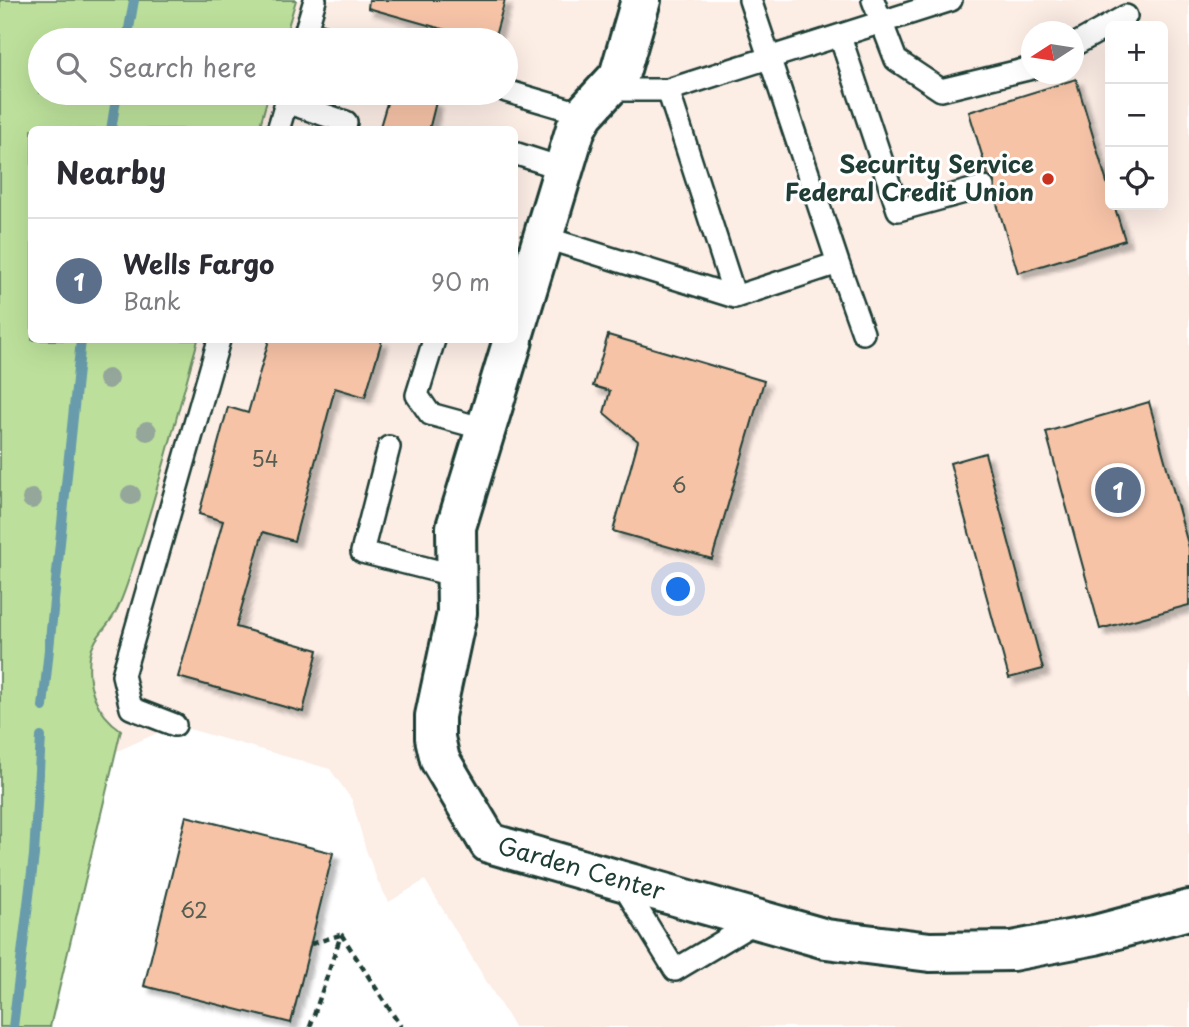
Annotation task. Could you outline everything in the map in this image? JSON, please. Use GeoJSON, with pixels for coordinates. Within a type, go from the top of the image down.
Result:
{"type":"FeatureCollection","features":[{"type":"Feature","properties":{"kind":"street","name":"Garden Center"},"geometry":{"type":"LineString","coordinates":[[518,309],[522,281],[543,237],[576,128],[619,76],[641,0]]}},
{"type":"Feature","properties":{"kind":"street","name":"Garden Center"},"geometry":{"type":"LineString","coordinates":[[511,343],[456,527],[457,613],[435,716],[435,738],[440,760],[489,844],[826,939],[930,952],[1012,951],[1095,935],[1189,910]]}},
{"type":"Feature","properties":{"kind":"lane"},"geometry":{"type":"LineString","coordinates":[[307,28],[315,0]]}},
{"type":"Feature","properties":{"kind":"lane"},"geometry":{"type":"LineString","coordinates":[[750,0],[863,333]]}},
{"type":"Feature","properties":{"kind":"lane"},"geometry":{"type":"LineString","coordinates":[[873,0],[896,60],[941,90],[1021,70]]}},
{"type":"Feature","properties":{"kind":"lane"},"geometry":{"type":"LineString","coordinates":[[518,92],[596,102],[668,90],[951,0]]}},
{"type":"Feature","properties":{"kind":"lane"},"geometry":{"type":"LineString","coordinates":[[1084,39],[1126,16]]}},
{"type":"Feature","properties":{"kind":"lane"},"geometry":{"type":"LineString","coordinates":[[839,36],[898,211],[983,187]]}},
{"type":"Feature","properties":{"kind":"lane"},"geometry":{"type":"LineString","coordinates":[[668,90],[735,297]]}},
{"type":"Feature","properties":{"kind":"lane"},"geometry":{"type":"LineString","coordinates":[[279,126],[285,105]]}},
{"type":"Feature","properties":{"kind":"lane"},"geometry":{"type":"LineString","coordinates":[[306,105],[346,122],[345,126]]}},
{"type":"Feature","properties":{"kind":"lane"},"geometry":{"type":"LineString","coordinates":[[518,154],[564,169]]}},
{"type":"Feature","properties":{"kind":"lane"},"geometry":{"type":"LineString","coordinates":[[543,237],[735,297],[838,263]]}},
{"type":"Feature","properties":{"kind":"lane"},"geometry":{"type":"LineString","coordinates":[[175,725],[131,708],[123,675],[218,343]]}},
{"type":"Feature","properties":{"kind":"lane"},"geometry":{"type":"LineString","coordinates":[[433,343],[417,394],[430,414],[485,429]]}},
{"type":"Feature","properties":{"kind":"lane"},"geometry":{"type":"LineString","coordinates":[[389,447],[362,552],[457,576]]}},
{"type":"Feature","properties":{"kind":"lane"},"geometry":{"type":"LineString","coordinates":[[620,881],[675,970],[759,920]]}},
{"type":"Feature","properties":{"kind":"path"},"geometry":{"type":"LineString","coordinates":[[311,944],[341,934]]}},
{"type":"Feature","properties":{"kind":"path"},"geometry":{"type":"LineString","coordinates":[[310,1027],[341,934]]}},
{"type":"Feature","properties":{"kind":"path"},"geometry":{"type":"LineString","coordinates":[[341,934],[401,1027]]}},
{"type":"Feature","properties":{"kind":"shaded area"},"geometry":{"type":"Polygon","coordinates":[[[296,0],[1189,0],[1189,1027],[514,1027],[425,880],[389,902],[366,850],[352,800],[330,769],[175,725],[115,752],[121,730],[109,722],[97,705],[89,682],[90,656],[94,640],[115,614],[135,559],[197,343],[518,343],[518,126],[260,126],[266,105],[518,105],[518,28],[288,28],[296,0]]]}},
{"type":"Feature","properties":{"kind":"green space"},"geometry":{"type":"Polygon","coordinates":[[[0,0],[296,0],[288,28],[28,28],[28,105],[266,105],[260,126],[28,126],[28,343],[197,343],[126,589],[114,615],[94,644],[90,656],[91,688],[95,698],[105,715],[121,730],[50,1027],[0,1027],[0,0]]]}},
{"type":"Feature","properties":{"kind":"building"},"geometry":{"type":"Polygon","coordinates":[[[369,0],[505,0],[497,28],[439,28],[368,8],[369,0]]]}},
{"type":"Feature","properties":{"kind":"building","name":"Security Service Federal Credit Union"},"geometry":{"type":"Polygon","coordinates":[[[1060,84],[1077,84],[1105,176],[1105,210],[1116,210],[1125,240],[1018,273],[994,194],[995,183],[988,175],[969,112],[1060,84]]]}},
{"type":"Feature","properties":{"kind":"building"},"geometry":{"type":"Polygon","coordinates":[[[386,105],[435,105],[430,126],[380,126],[386,105]]]}},
{"type":"Feature","properties":{"kind":"building"},"geometry":{"type":"Polygon","coordinates":[[[608,335],[764,381],[712,559],[613,531],[638,441],[604,413],[610,391],[593,386],[608,335]]]}},
{"type":"Feature","properties":{"kind":"building"},"geometry":{"type":"Polygon","coordinates":[[[268,343],[381,343],[365,397],[335,388],[294,541],[263,532],[236,627],[318,650],[303,712],[178,677],[223,521],[199,514],[228,407],[248,413],[268,343]]]}},
{"type":"Feature","properties":{"kind":"building"},"geometry":{"type":"Polygon","coordinates":[[[1149,402],[1189,548],[1189,605],[1100,629],[1046,432],[1149,402]]]}},
{"type":"Feature","properties":{"kind":"building"},"geometry":{"type":"Polygon","coordinates":[[[985,453],[1043,669],[1009,678],[950,463],[985,453]]]}},
{"type":"Feature","properties":{"kind":"building"},"geometry":{"type":"Polygon","coordinates":[[[186,816],[333,853],[291,1023],[144,986],[186,816]]]}},
{"type":"Feature","properties":{"kind":"waterway"},"geometry":{"type":"LineString","coordinates":[[129,28],[134,0]]}},
{"type":"Feature","properties":{"kind":"waterway"},"geometry":{"type":"LineString","coordinates":[[112,126],[115,105]]}},
{"type":"Feature","properties":{"kind":"waterway"},"geometry":{"type":"LineString","coordinates":[[43,707],[81,343]]}},
{"type":"Feature","properties":{"kind":"waterway"},"geometry":{"type":"LineString","coordinates":[[13,1027],[34,855],[41,737]]}},
{"type":"Feature","properties":{"kind":"place","name":"Security Service Federal Credit Union"},"geometry":{"type":"Point","coordinates":[1048,179]}},
{"type":"Feature","properties":{"kind":"place","name":"Wells Fargo"},"geometry":{"type":"Point","coordinates":[1118,490]}}]}
